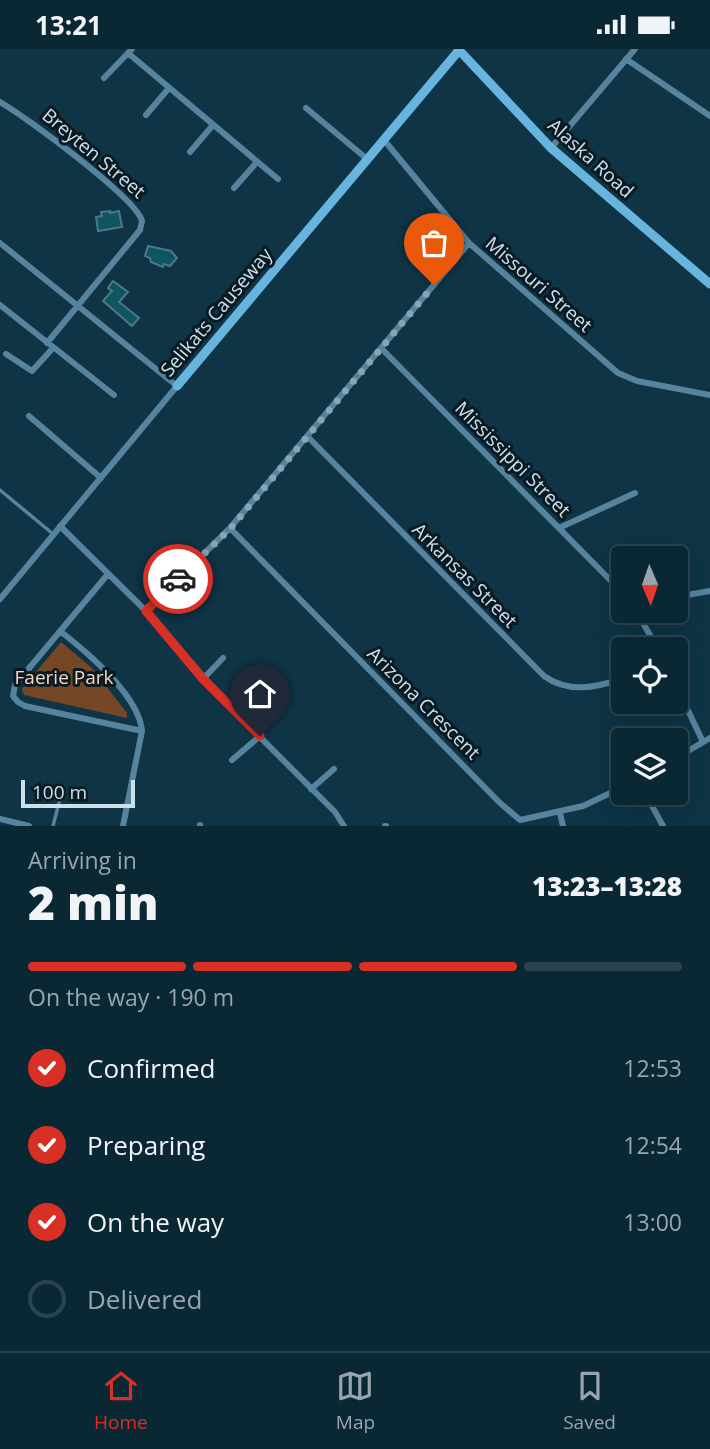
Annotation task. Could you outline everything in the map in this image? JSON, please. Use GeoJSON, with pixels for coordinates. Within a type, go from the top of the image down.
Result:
{"type":"FeatureCollection","features":[{"type":"Feature","properties":{"kind":"street"},"geometry":{"type":"LineString","coordinates":[[551,148],[635,49]]}},
{"type":"Feature","properties":{"kind":"street","name":"Selikats Causeway"},"geometry":{"type":"LineString","coordinates":[[0,599],[459,50]]}},
{"type":"Feature","properties":{"kind":"street","name":"Alaska Road"},"geometry":{"type":"LineString","coordinates":[[459,50],[551,148],[710,285]]}},
{"type":"Feature","properties":{"kind":"street"},"geometry":{"type":"LineString","coordinates":[[104,78],[130,51],[169,88],[278,179]]}},
{"type":"Feature","properties":{"kind":"street"},"geometry":{"type":"LineString","coordinates":[[626,59],[710,116]]}},
{"type":"Feature","properties":{"kind":"street"},"geometry":{"type":"LineString","coordinates":[[146,115],[169,88]]}},
{"type":"Feature","properties":{"kind":"street","name":"Breyten Street"},"geometry":{"type":"LineString","coordinates":[[0,102],[35,124],[135,208],[141,217],[140,230],[79,306]]}},
{"type":"Feature","properties":{"kind":"street"},"geometry":{"type":"LineString","coordinates":[[306,108],[367,159]]}},
{"type":"Feature","properties":{"kind":"street"},"geometry":{"type":"LineString","coordinates":[[190,152],[213,125]]}},
{"type":"Feature","properties":{"kind":"street","name":"Missouri Street"},"geometry":{"type":"LineString","coordinates":[[384,140],[469,243],[623,376],[710,395]]}},
{"type":"Feature","properties":{"kind":"street"},"geometry":{"type":"LineString","coordinates":[[234,188],[257,162]]}},
{"type":"Feature","properties":{"kind":"street"},"geometry":{"type":"LineString","coordinates":[[0,243],[177,386]]}},
{"type":"Feature","properties":{"kind":"street"},"geometry":{"type":"LineString","coordinates":[[146,611],[230,529],[469,243]]}},
{"type":"Feature","properties":{"kind":"street"},"geometry":{"type":"LineString","coordinates":[[0,305],[114,395]]}},
{"type":"Feature","properties":{"kind":"street"},"geometry":{"type":"LineString","coordinates":[[6,354],[32,371],[79,306]]}},
{"type":"Feature","properties":{"kind":"street","name":"Mississippi Street"},"geometry":{"type":"LineString","coordinates":[[381,348],[611,581]]}},
{"type":"Feature","properties":{"kind":"street"},"geometry":{"type":"LineString","coordinates":[[29,416],[101,478]]}},
{"type":"Feature","properties":{"kind":"street","name":"Arkansas Street"},"geometry":{"type":"LineString","coordinates":[[307,436],[544,676],[562,685],[583,688],[611,681]]}},
{"type":"Feature","properties":{"kind":"street"},"geometry":{"type":"LineString","coordinates":[[559,528],[635,493]]}},
{"type":"Feature","properties":{"kind":"street"},"geometry":{"type":"LineString","coordinates":[[60,526],[146,611],[203,679],[335,812],[344,826]]}},
{"type":"Feature","properties":{"kind":"street","name":"Arizona Crescent"},"geometry":{"type":"LineString","coordinates":[[230,529],[517,823],[590,804],[611,793]]}},
{"type":"Feature","properties":{"kind":"street"},"geometry":{"type":"LineString","coordinates":[[108,574],[15,685],[13,692],[15,699],[25,706],[142,731]]}},
{"type":"Feature","properties":{"kind":"street"},"geometry":{"type":"LineString","coordinates":[[688,595],[710,591]]}},
{"type":"Feature","properties":{"kind":"street"},"geometry":{"type":"LineString","coordinates":[[60,631],[93,657],[134,705],[139,716],[142,731],[123,826]]}},
{"type":"Feature","properties":{"kind":"street"},"geometry":{"type":"LineString","coordinates":[[203,679],[223,658]]}},
{"type":"Feature","properties":{"kind":"street"},"geometry":{"type":"LineString","coordinates":[[688,706],[707,740],[688,751]]}},
{"type":"Feature","properties":{"kind":"street"},"geometry":{"type":"LineString","coordinates":[[232,759],[260,736]]}},
{"type":"Feature","properties":{"kind":"street"},"geometry":{"type":"LineString","coordinates":[[311,789],[334,769]]}},
{"type":"Feature","properties":{"kind":"street"},"geometry":{"type":"LineString","coordinates":[[652,805],[663,826]]}},
{"type":"Feature","properties":{"kind":"street"},"geometry":{"type":"LineString","coordinates":[[560,813],[563,826]]}},
{"type":"Feature","properties":{"kind":"street"},"geometry":{"type":"LineString","coordinates":[[0,819],[29,826]]}},
{"type":"Feature","properties":{"kind":"lane"},"geometry":{"type":"LineString","coordinates":[[0,490],[53,534]]}},
{"type":"Feature","properties":{"kind":"lane"},"geometry":{"type":"LineString","coordinates":[[53,826],[61,795]]}},
{"type":"Feature","properties":{"kind":"green space","name":"Faerie Park"},"geometry":{"type":"Polygon","coordinates":[[[61,642],[92,668],[127,713],[127,718],[24,695],[22,689],[61,642]]]}},
{"type":"Feature","properties":{"kind":"building"},"geometry":{"type":"Polygon","coordinates":[[[119,211],[122,227],[98,231],[96,217],[102,216],[101,212],[119,211]]]}},
{"type":"Feature","properties":{"kind":"building"},"geometry":{"type":"Polygon","coordinates":[[[148,246],[171,251],[177,258],[170,266],[164,264],[163,267],[145,256],[148,246]]]}},
{"type":"Feature","properties":{"kind":"building"},"geometry":{"type":"Polygon","coordinates":[[[113,281],[128,292],[119,302],[139,318],[132,326],[103,301],[112,291],[108,288],[113,281]]]}},
{"type":"Feature","properties":{"kind":"way so far"},"geometry":{"type":"LineString","coordinates":[[178,579],[230,529],[434,285]]}},
{"type":"Feature","properties":{"kind":"route"},"geometry":{"type":"LineString","coordinates":[[178,579],[146,611],[203,679],[260,736]]}}]}
